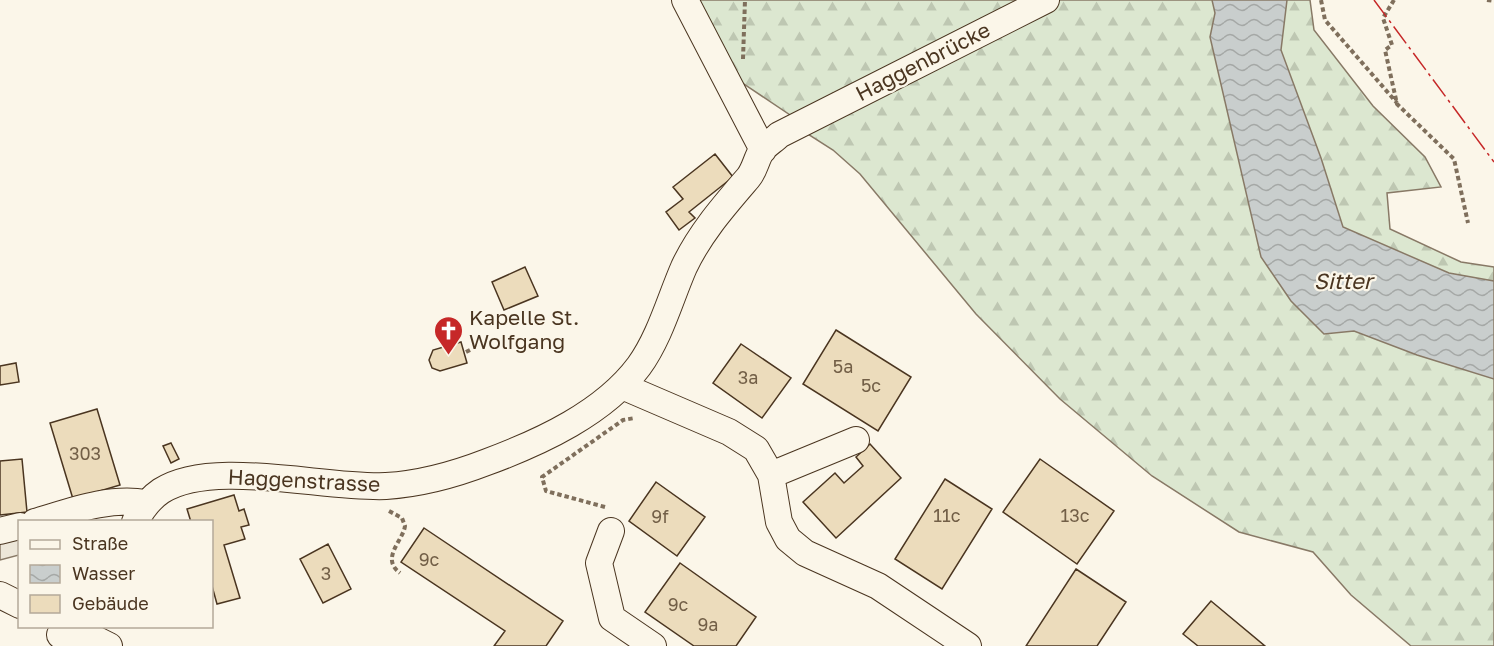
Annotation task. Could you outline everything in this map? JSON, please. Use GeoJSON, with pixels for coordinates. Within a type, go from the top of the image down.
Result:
{"type":"FeatureCollection","features":[{"type":"Feature","properties":{"kind":"street"},"geometry":{"type":"LineString","coordinates":[[685,0],[763,150]]}},
{"type":"Feature","properties":{"kind":"street","name":"Haggenbrücke"},"geometry":{"type":"LineString","coordinates":[[799,125],[1046,0]]}},
{"type":"Feature","properties":{"kind":"street","name":"Haggenstrasse"},"geometry":{"type":"LineString","coordinates":[[141,512],[163,490],[202,477],[256,478],[351,486],[387,486],[422,481],[484,464],[514,452],[569,424],[622,386],[640,364],[656,334],[685,265],[708,225],[751,174],[763,150],[779,135],[799,125]]}},
{"type":"Feature","properties":{"kind":"street"},"geometry":{"type":"LineString","coordinates":[[622,386],[729,432],[756,449],[771,475],[778,522],[788,539],[805,553],[878,586],[968,646]]}},
{"type":"Feature","properties":{"kind":"street"},"geometry":{"type":"LineString","coordinates":[[771,475],[856,440]]}},
{"type":"Feature","properties":{"kind":"street"},"geometry":{"type":"LineString","coordinates":[[42,520],[100,503],[124,500],[141,512]]}},
{"type":"Feature","properties":{"kind":"street"},"geometry":{"type":"LineString","coordinates":[[0,531],[18,526]]}},
{"type":"Feature","properties":{"kind":"street"},"geometry":{"type":"LineString","coordinates":[[611,531],[599,563],[612,618],[652,646]]}},
{"type":"Feature","properties":{"kind":"street"},"geometry":{"type":"LineString","coordinates":[[0,595],[18,604]]}},
{"type":"Feature","properties":{"kind":"street"},"geometry":{"type":"LineString","coordinates":[[58,633],[85,637],[109,646]]}},
{"type":"Feature","properties":{"kind":"path"},"geometry":{"type":"LineString","coordinates":[[742,65],[745,0]]}},
{"type":"Feature","properties":{"kind":"path"},"geometry":{"type":"LineString","coordinates":[[1321,0],[1325,20],[1397,104],[1454,159],[1468,223]]}},
{"type":"Feature","properties":{"kind":"path"},"geometry":{"type":"LineString","coordinates":[[1394,0],[1383,18],[1392,45],[1385,50],[1397,104]]}},
{"type":"Feature","properties":{"kind":"path"},"geometry":{"type":"LineString","coordinates":[[1487,0],[1494,1]]}},
{"type":"Feature","properties":{"kind":"path"},"geometry":{"type":"LineString","coordinates":[[465,351],[485,342]]}},
{"type":"Feature","properties":{"kind":"path"},"geometry":{"type":"LineString","coordinates":[[611,531],[606,508],[546,491],[542,477],[623,420],[642,417]]}},
{"type":"Feature","properties":{"kind":"path"},"geometry":{"type":"LineString","coordinates":[[382,509],[398,515],[405,522],[406,529],[395,545],[392,560],[393,567],[400,573]]}},
{"type":"Feature","properties":{"kind":"green space"},"geometry":{"type":"Polygon","coordinates":[[[697,0],[1310,0],[1314,30],[1373,106],[1425,157],[1441,187],[1387,193],[1390,229],[1461,262],[1494,267],[1494,646],[1411,646],[1351,595],[1313,552],[1239,532],[1152,476],[1060,399],[976,314],[860,174],[833,150],[803,131],[796,119],[738,80],[697,0]]]}},
{"type":"Feature","properties":{"kind":"shaded area"},"geometry":{"type":"Polygon","coordinates":[[[18,536],[18,555],[0,560],[0,540],[18,536]]]}},
{"type":"Feature","properties":{"kind":"water","name":"Sitter"},"geometry":{"type":"Polygon","coordinates":[[[1212,0],[1287,0],[1281,50],[1321,158],[1343,227],[1449,273],[1494,281],[1494,379],[1417,355],[1354,331],[1324,334],[1291,301],[1261,257],[1210,37],[1215,13],[1212,0]]]}},
{"type":"Feature","properties":{"kind":"building"},"geometry":{"type":"Polygon","coordinates":[[[715,154],[733,177],[689,212],[695,218],[679,230],[666,212],[683,199],[673,187],[715,154]]]}},
{"type":"Feature","properties":{"kind":"building"},"geometry":{"type":"Polygon","coordinates":[[[525,267],[538,296],[504,310],[492,282],[525,267]]]}},
{"type":"Feature","properties":{"kind":"building"},"geometry":{"type":"Polygon","coordinates":[[[836,330],[911,377],[878,431],[803,384],[836,330]]]}},
{"type":"Feature","properties":{"kind":"building","name":"Kapelle St. Wolfgang"},"geometry":{"type":"Polygon","coordinates":[[[461,342],[467,363],[440,371],[432,368],[429,360],[433,350],[461,342]]]}},
{"type":"Feature","properties":{"kind":"building"},"geometry":{"type":"Polygon","coordinates":[[[741,344],[791,378],[762,418],[713,383],[741,344]]]}},
{"type":"Feature","properties":{"kind":"building"},"geometry":{"type":"Polygon","coordinates":[[[16,363],[19,382],[0,385],[0,366],[16,363]]]}},
{"type":"Feature","properties":{"kind":"building"},"geometry":{"type":"Polygon","coordinates":[[[97,409],[120,485],[73,499],[50,423],[97,409]]]}},
{"type":"Feature","properties":{"kind":"building"},"geometry":{"type":"Polygon","coordinates":[[[171,443],[179,459],[171,463],[163,446],[171,443]]]}},
{"type":"Feature","properties":{"kind":"building"},"geometry":{"type":"Polygon","coordinates":[[[870,444],[901,478],[836,538],[803,502],[835,473],[844,483],[863,466],[856,457],[870,444]]]}},
{"type":"Feature","properties":{"kind":"building"},"geometry":{"type":"Polygon","coordinates":[[[22,459],[27,512],[0,515],[0,461],[22,459]]]}},
{"type":"Feature","properties":{"kind":"building"},"geometry":{"type":"Polygon","coordinates":[[[1040,459],[1114,511],[1077,564],[1003,512],[1040,459]]]}},
{"type":"Feature","properties":{"kind":"building"},"geometry":{"type":"Polygon","coordinates":[[[945,479],[992,509],[942,589],[895,559],[945,479]]]}},
{"type":"Feature","properties":{"kind":"building"},"geometry":{"type":"Polygon","coordinates":[[[656,482],[705,517],[677,556],[629,521],[656,482]]]}},
{"type":"Feature","properties":{"kind":"building"},"geometry":{"type":"Polygon","coordinates":[[[234,495],[239,511],[244,509],[249,525],[241,527],[245,539],[224,545],[240,598],[217,604],[213,590],[213,520],[190,520],[187,509],[234,495]]]}},
{"type":"Feature","properties":{"kind":"building"},"geometry":{"type":"Polygon","coordinates":[[[424,528],[563,621],[546,646],[494,646],[505,631],[401,562],[424,528]]]}},
{"type":"Feature","properties":{"kind":"building"},"geometry":{"type":"Polygon","coordinates":[[[328,544],[351,589],[323,603],[300,559],[328,544]]]}},
{"type":"Feature","properties":{"kind":"building"},"geometry":{"type":"Polygon","coordinates":[[[680,563],[756,617],[736,646],[694,646],[645,612],[680,563]]]}},
{"type":"Feature","properties":{"kind":"building"},"geometry":{"type":"Polygon","coordinates":[[[1076,569],[1126,602],[1097,646],[1026,646],[1076,569]]]}},
{"type":"Feature","properties":{"kind":"building"},"geometry":{"type":"Polygon","coordinates":[[[1211,601],[1265,646],[1198,646],[1183,634],[1211,601]]]}},
{"type":"Feature","properties":{"kind":"power"},"geometry":{"type":"LineString","coordinates":[[1374,0],[1494,162]]}},
{"type":"Feature","properties":{"kind":"place","name":"Kapelle St. Wolfgang"},"geometry":{"type":"Point","coordinates":[448,356]}}]}
